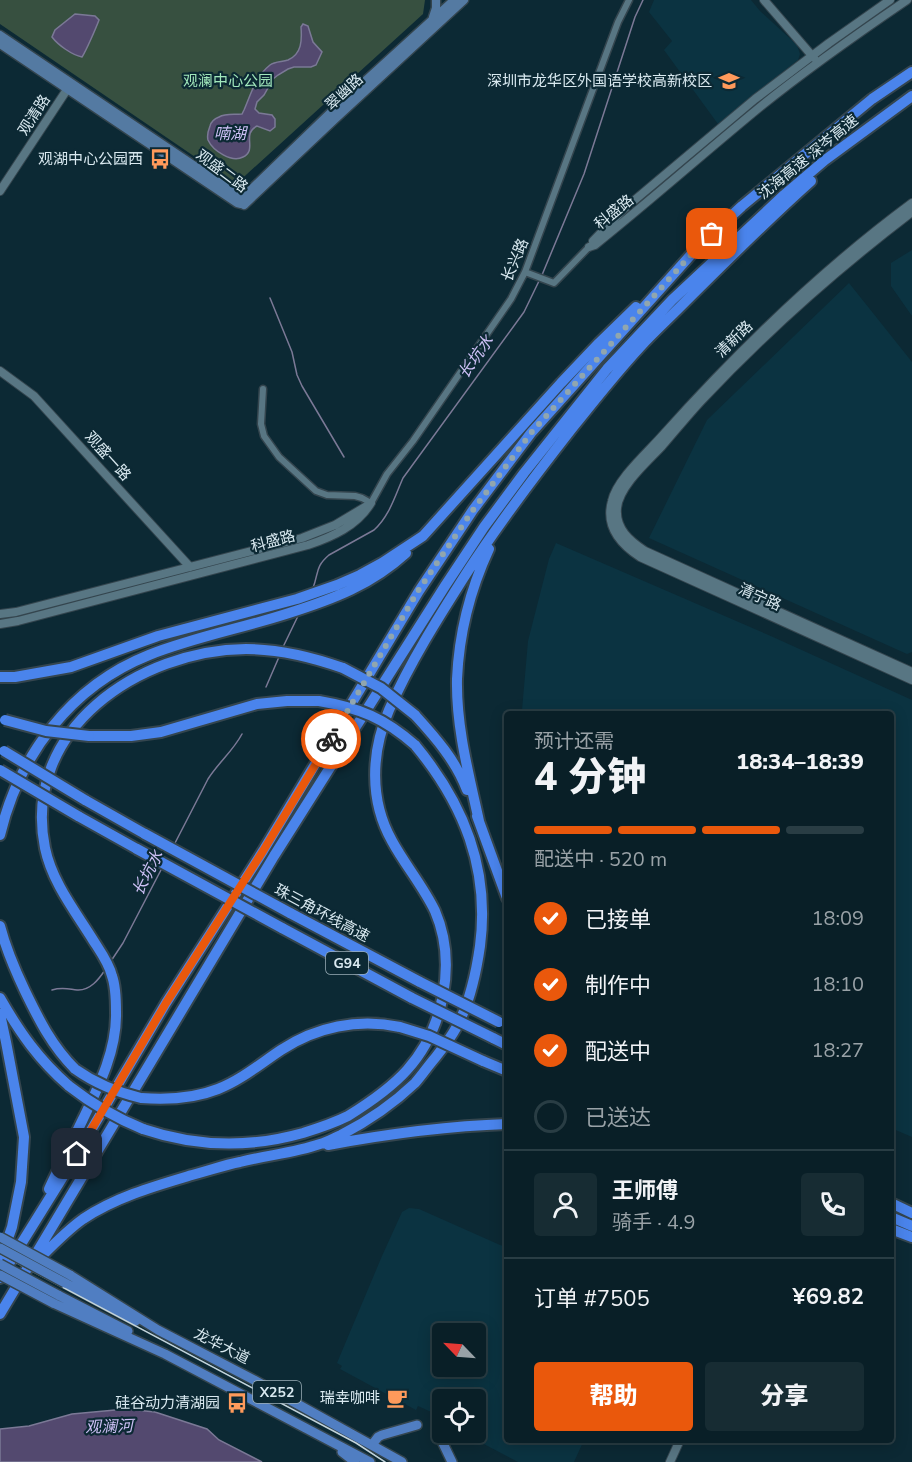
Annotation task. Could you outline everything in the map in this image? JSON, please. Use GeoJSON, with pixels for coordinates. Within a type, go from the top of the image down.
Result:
{"type":"FeatureCollection","features":[{"type":"Feature","properties":{"kind":"highway","name":"沈海高速 深岑高速"},"geometry":{"type":"LineString","coordinates":[[0,1276],[77,1154],[166,1003],[263,851],[418,591],[473,510],[531,433],[697,248],[742,206],[872,99],[912,72]]}},
{"type":"Feature","properties":{"kind":"highway","name":"沈海高速 深岑高速"},"geometry":{"type":"LineString","coordinates":[[0,1314],[274,856],[445,586],[491,518],[564,421],[637,335],[708,264],[784,195],[825,160],[912,96]]}},
{"type":"Feature","properties":{"kind":"highway"},"geometry":{"type":"LineString","coordinates":[[0,998],[24,1038],[53,1072],[69,1086],[104,1111],[143,1129],[179,1140],[212,1144],[255,1143],[318,1129],[365,1106],[398,1080],[419,1055],[441,1006],[445,978],[445,949],[435,912],[392,841],[380,814],[374,782],[377,747],[392,704],[431,629],[481,551],[511,508],[608,384],[641,346],[769,218],[877,121]]}},
{"type":"Feature","properties":{"kind":"highway"},"geometry":{"type":"LineString","coordinates":[[0,835],[10,801],[29,759],[62,715],[86,693],[116,672],[148,656],[313,606],[352,591],[394,564],[423,536],[599,342],[697,248]]}},
{"type":"Feature","properties":{"kind":"highway"},"geometry":{"type":"LineString","coordinates":[[479,821],[467,767],[460,718],[457,680],[460,642],[467,609],[481,565],[511,508]]}},
{"type":"Feature","properties":{"kind":"highway"},"geometry":{"type":"LineString","coordinates":[[0,678],[71,667],[158,636],[297,599],[360,575],[423,536]]}},
{"type":"Feature","properties":{"kind":"highway"},"geometry":{"type":"LineString","coordinates":[[27,1235],[88,1109],[110,1056],[115,1036],[116,992],[112,975],[105,959],[57,882],[45,850],[42,829],[46,787],[52,766],[70,731],[97,703],[143,674],[197,655],[225,650],[272,650],[319,660],[343,668],[381,688],[415,715],[436,738],[463,780],[504,890]]}},
{"type":"Feature","properties":{"kind":"highway"},"geometry":{"type":"LineString","coordinates":[[2,719],[46,731],[89,736],[131,736],[161,732],[257,704],[287,700],[319,701],[360,711],[397,729],[415,745],[433,767],[467,828],[481,880],[483,921],[478,961],[470,996],[456,1028],[439,1052],[416,1082],[388,1107],[322,1144],[290,1152]]}},
{"type":"Feature","properties":{"kind":"highway","name":"珠三角环线高速"},"geometry":{"type":"LineString","coordinates":[[2,750],[145,834],[420,982],[503,1024]]}},
{"type":"Feature","properties":{"kind":"highway","name":"G94"},"geometry":{"type":"LineString","coordinates":[[0,770],[78,816],[282,928],[412,998],[504,1044]]}},
{"type":"Feature","properties":{"kind":"highway"},"geometry":{"type":"LineString","coordinates":[[0,926],[15,969],[36,1016],[52,1042],[75,1069],[93,1081],[113,1090],[141,1098],[161,1100],[183,1098],[218,1089],[245,1075],[292,1043],[336,1027],[359,1023],[400,1027],[429,1036],[504,1070]]}},
{"type":"Feature","properties":{"kind":"highway"},"geometry":{"type":"LineString","coordinates":[[0,1014],[24,1137],[21,1182],[12,1227],[0,1262]]}},
{"type":"Feature","properties":{"kind":"highway"},"geometry":{"type":"LineString","coordinates":[[9,1299],[34,1264],[57,1241],[82,1220],[129,1195],[240,1162],[290,1152],[441,1127],[504,1124]]}},
{"type":"Feature","properties":{"kind":"highway"},"geometry":{"type":"LineString","coordinates":[[894,1204],[912,1213]]}},
{"type":"Feature","properties":{"kind":"highway"},"geometry":{"type":"LineString","coordinates":[[894,1218],[912,1226]]}},
{"type":"Feature","properties":{"kind":"highway"},"geometry":{"type":"LineString","coordinates":[[894,1230],[912,1237]]}},
{"type":"Feature","properties":{"kind":"main road"},"geometry":{"type":"LineString","coordinates":[[432,20],[436,11],[436,0]]}},
{"type":"Feature","properties":{"kind":"main road","name":"翠幽路"},"geometry":{"type":"LineString","coordinates":[[241,202],[330,113],[432,20],[461,0]]}},
{"type":"Feature","properties":{"kind":"main road","name":"翠幽路"},"geometry":{"type":"LineString","coordinates":[[241,202],[335,119],[461,0]]}},
{"type":"Feature","properties":{"kind":"main road","name":"观盛二路"},"geometry":{"type":"LineString","coordinates":[[0,35],[69,86],[241,202]]}},
{"type":"Feature","properties":{"kind":"main road","name":"观盛二路"},"geometry":{"type":"LineString","coordinates":[[0,44],[69,86]]}},
{"type":"Feature","properties":{"kind":"main road","name":"龙华大道"},"geometry":{"type":"LineString","coordinates":[[0,1238],[130,1319],[158,1330],[254,1380],[398,1461]]}},
{"type":"Feature","properties":{"kind":"main road","name":"龙华大道"},"geometry":{"type":"LineString","coordinates":[[0,1248],[68,1279]]}},
{"type":"Feature","properties":{"kind":"main road","name":"X252"},"geometry":{"type":"LineString","coordinates":[[0,1262],[56,1299]]}},
{"type":"Feature","properties":{"kind":"main road","name":"X252"},"geometry":{"type":"LineString","coordinates":[[0,1276],[144,1339],[165,1354],[370,1462]]}},
{"type":"Feature","properties":{"kind":"main road"},"geometry":{"type":"LineString","coordinates":[[372,1445],[382,1435],[417,1425]]}},
{"type":"Feature","properties":{"kind":"main road"},"geometry":{"type":"LineString","coordinates":[[318,1436],[355,1462]]}},
{"type":"Feature","properties":{"kind":"main road"},"geometry":{"type":"LineString","coordinates":[[443,1443],[452,1462]]}},
{"type":"Feature","properties":{"kind":"street","name":"长兴路"},"geometry":{"type":"LineString","coordinates":[[371,503],[387,474],[511,299],[525,272],[618,22],[629,0]]}},
{"type":"Feature","properties":{"kind":"street"},"geometry":{"type":"LineString","coordinates":[[764,0],[818,63]]}},
{"type":"Feature","properties":{"kind":"street","name":"科盛路"},"geometry":{"type":"LineString","coordinates":[[589,247],[624,209],[755,99],[890,0]]}},
{"type":"Feature","properties":{"kind":"street","name":"科盛路"},"geometry":{"type":"LineString","coordinates":[[589,247],[595,245],[761,106],[907,0]]}},
{"type":"Feature","properties":{"kind":"street","name":"观清路"},"geometry":{"type":"LineString","coordinates":[[0,191],[69,86]]}},
{"type":"Feature","properties":{"kind":"street","name":"清新路"},"geometry":{"type":"LineString","coordinates":[[615,522],[612,500],[620,484],[696,397],[757,335],[819,278],[863,240],[912,203]]}},
{"type":"Feature","properties":{"kind":"street","name":"清新路"},"geometry":{"type":"LineString","coordinates":[[615,522],[617,508],[625,488],[701,401],[784,318],[823,283],[912,212]]}},
{"type":"Feature","properties":{"kind":"street"},"geometry":{"type":"LineString","coordinates":[[525,272],[554,283],[589,247]]}},
{"type":"Feature","properties":{"kind":"street","name":"观盛一路"},"geometry":{"type":"LineString","coordinates":[[0,371],[34,396],[189,567]]}},
{"type":"Feature","properties":{"kind":"street"},"geometry":{"type":"LineString","coordinates":[[263,389],[261,424],[264,436],[279,457],[316,490],[327,495],[355,496],[371,503]]}},
{"type":"Feature","properties":{"kind":"street","name":"科盛路"},"geometry":{"type":"LineString","coordinates":[[0,614],[16,612],[313,534],[335,525],[371,503]]}},
{"type":"Feature","properties":{"kind":"street","name":"科盛路"},"geometry":{"type":"LineString","coordinates":[[0,624],[308,545],[332,536],[354,523],[371,503]]}},
{"type":"Feature","properties":{"kind":"street","name":"清宁路"},"geometry":{"type":"LineString","coordinates":[[615,522],[617,537],[630,551],[640,557],[912,674]]}},
{"type":"Feature","properties":{"kind":"street"},"geometry":{"type":"LineString","coordinates":[[670,1462],[679,1443]]}},
{"type":"Feature","properties":{"kind":"shaded area","name":"深圳市龙华区外国语学校高新校区"},"geometry":{"type":"Polygon","coordinates":[[[654,0],[751,0],[797,45],[800,54],[798,60],[718,124],[664,50],[672,41],[649,12],[654,0]]]}},
{"type":"Feature","properties":{"kind":"shaded area"},"geometry":{"type":"Polygon","coordinates":[[[912,250],[912,316],[891,286],[891,263],[912,250]]]}},
{"type":"Feature","properties":{"kind":"shaded area"},"geometry":{"type":"Polygon","coordinates":[[[849,283],[912,362],[912,652],[907,654],[649,538],[707,420],[849,283]]]}},
{"type":"Feature","properties":{"kind":"shaded area"},"geometry":{"type":"Polygon","coordinates":[[[556,543],[912,700],[912,1137],[894,1129],[894,711],[522,711],[528,641],[549,559],[556,543]]]}},
{"type":"Feature","properties":{"kind":"shaded area"},"geometry":{"type":"Polygon","coordinates":[[[409,1208],[419,1209],[504,1246],[504,1443],[583,1443],[574,1462],[518,1462],[482,1443],[486,1443],[486,1389],[432,1389],[432,1412],[418,1406],[416,1410],[340,1369],[342,1366],[337,1363],[402,1212],[409,1208]]]}},
{"type":"Feature","properties":{"kind":"green space","name":"观澜中心公园"},"geometry":{"type":"Polygon","coordinates":[[[0,0],[425,0],[423,14],[245,176],[229,180],[0,24],[0,0]]]}},
{"type":"Feature","properties":{"kind":"water"},"geometry":{"type":"Polygon","coordinates":[[[75,14],[95,16],[99,20],[82,57],[66,49],[52,37],[55,30],[75,14]]]}},
{"type":"Feature","properties":{"kind":"water","name":"喃湖"},"geometry":{"type":"Polygon","coordinates":[[[303,24],[308,26],[313,42],[322,52],[316,65],[294,67],[278,75],[257,102],[255,109],[259,113],[272,115],[275,119],[275,127],[270,131],[257,126],[252,129],[249,137],[249,150],[243,157],[228,157],[218,152],[208,140],[211,123],[222,116],[242,114],[254,86],[265,70],[276,62],[288,60],[299,50],[303,24]]]}},
{"type":"Feature","properties":{"kind":"water","name":"观澜河"},"geometry":{"type":"Polygon","coordinates":[[[126,1409],[155,1412],[207,1429],[219,1440],[262,1462],[0,1462],[0,1429],[29,1426],[72,1414],[126,1409]]]}},
{"type":"Feature","properties":{"kind":"waterway","name":"长坑水"},"geometry":{"type":"LineString","coordinates":[[542,275],[584,174],[635,17],[643,0]]}},
{"type":"Feature","properties":{"kind":"waterway","name":"长坑水"},"geometry":{"type":"LineString","coordinates":[[313,588],[319,566],[329,555],[374,530],[384,519],[403,478],[524,312],[540,279]]}},
{"type":"Feature","properties":{"kind":"waterway"},"geometry":{"type":"LineString","coordinates":[[270,298],[292,352],[302,386],[344,457]]}},
{"type":"Feature","properties":{"kind":"waterway","name":"长坑水"},"geometry":{"type":"LineString","coordinates":[[283,647],[298,616]]}},
{"type":"Feature","properties":{"kind":"waterway","name":"长坑水"},"geometry":{"type":"LineString","coordinates":[[266,687],[279,657]]}},
{"type":"Feature","properties":{"kind":"waterway","name":"长坑水"},"geometry":{"type":"LineString","coordinates":[[174,845],[208,779],[242,734]]}},
{"type":"Feature","properties":{"kind":"waterway","name":"长坑水"},"geometry":{"type":"LineString","coordinates":[[111,961],[123,943],[162,868]]}},
{"type":"Feature","properties":{"kind":"waterway","name":"长坑水"},"geometry":{"type":"LineString","coordinates":[[52,990],[86,989],[97,981],[105,970]]}},
{"type":"Feature","properties":{"kind":"tram line"},"geometry":{"type":"LineString","coordinates":[[0,1254],[356,1443],[385,1462]]}},
{"type":"Feature","properties":{"kind":"way so far"},"geometry":{"type":"LineString","coordinates":[[331,739],[418,591],[473,510],[531,433],[712,234]]}},
{"type":"Feature","properties":{"kind":"place","name":"深圳市龙华区外国语学校高新校区"},"geometry":{"type":"Point","coordinates":[729,81]}},
{"type":"Feature","properties":{"kind":"place","name":"观湖中心公园西"},"geometry":{"type":"Point","coordinates":[160,159]}},
{"type":"Feature","properties":{"kind":"place","name":"瑞幸咖啡"},"geometry":{"type":"Point","coordinates":[397,1398]}},
{"type":"Feature","properties":{"kind":"place","name":"硅谷动力清湖园"},"geometry":{"type":"Point","coordinates":[237,1403]}},
{"type":"Feature","properties":{"kind":"route"},"geometry":{"type":"LineString","coordinates":[[77,1154],[166,1003],[331,739]]}}]}
